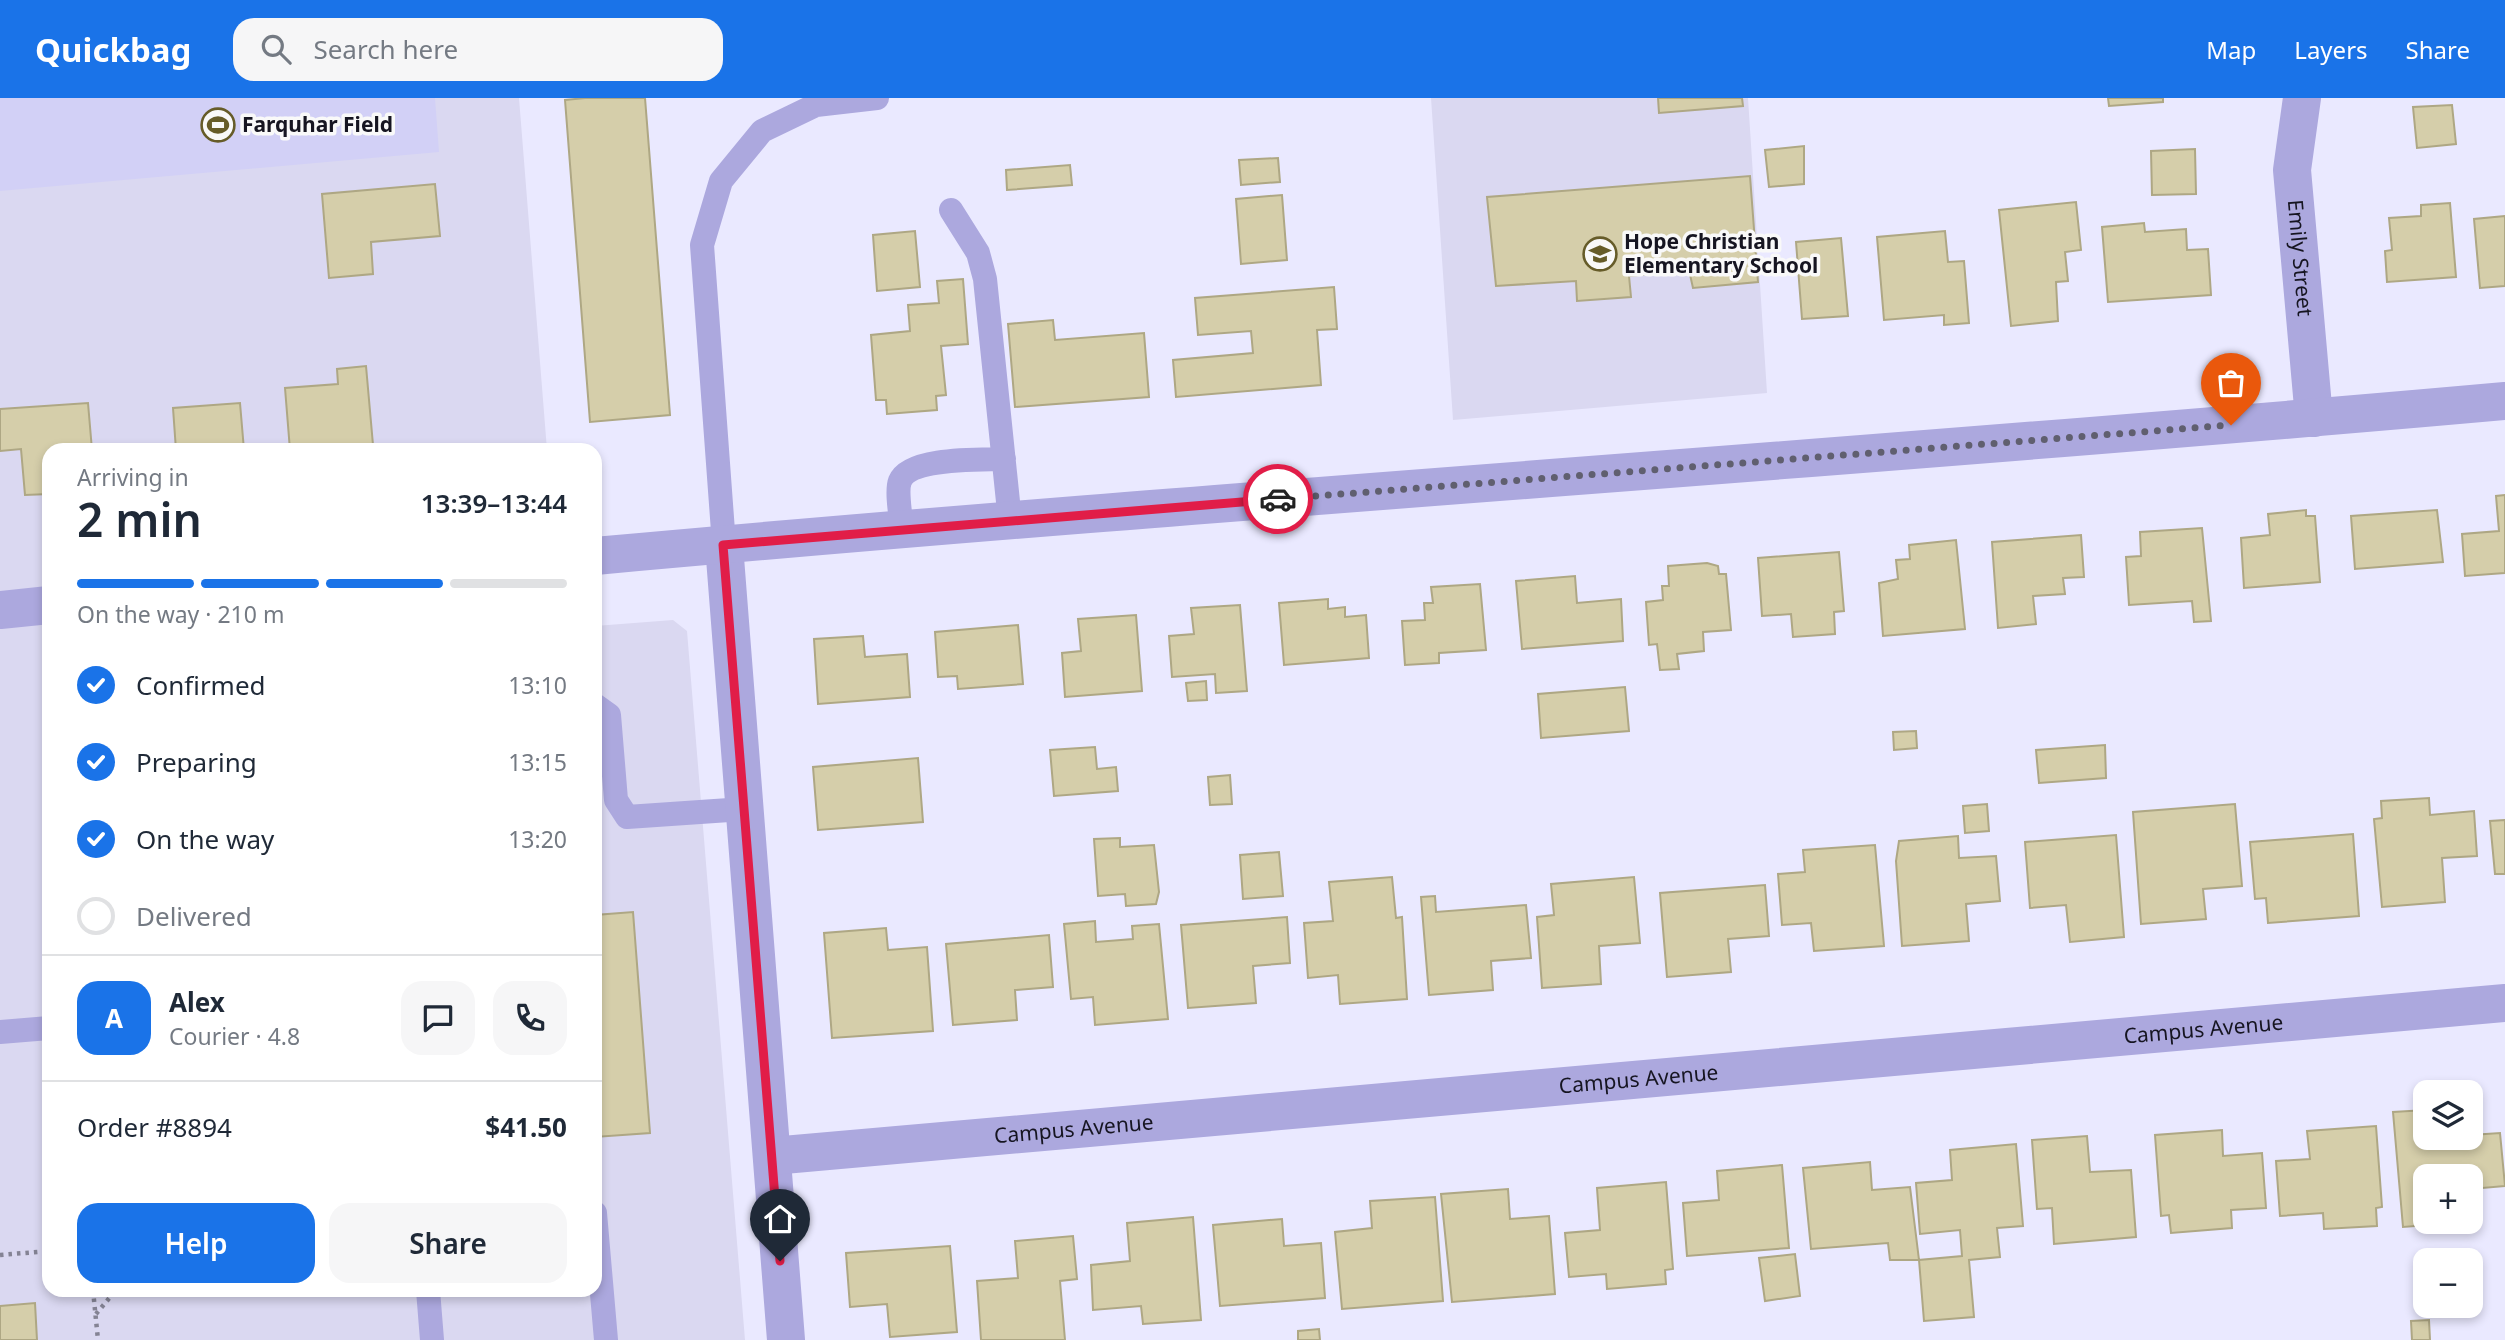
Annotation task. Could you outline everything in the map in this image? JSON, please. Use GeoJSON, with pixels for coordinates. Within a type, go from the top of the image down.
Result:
{"type":"FeatureCollection","features":[{"type":"Feature","properties":{"kind":"street","name":"Emily Street"},"geometry":{"type":"LineString","coordinates":[[2302,98],[2292,170],[2314,418]]}},
{"type":"Feature","properties":{"kind":"street"},"geometry":{"type":"LineString","coordinates":[[602,555],[1442,485],[2505,401]]}},
{"type":"Feature","properties":{"kind":"street"},"geometry":{"type":"LineString","coordinates":[[723,545],[786,1340]]}},
{"type":"Feature","properties":{"kind":"street"},"geometry":{"type":"LineString","coordinates":[[0,610],[42,606]]}},
{"type":"Feature","properties":{"kind":"street","name":"Campus Avenue"},"geometry":{"type":"LineString","coordinates":[[772,1156],[2505,1003]]}},
{"type":"Feature","properties":{"kind":"lane"},"geometry":{"type":"LineString","coordinates":[[723,545],[702,245],[721,181],[762,131],[816,105],[877,98]]}},
{"type":"Feature","properties":{"kind":"lane"},"geometry":{"type":"LineString","coordinates":[[951,210],[978,253],[985,279],[1010,522]]}},
{"type":"Feature","properties":{"kind":"lane"},"geometry":{"type":"LineString","coordinates":[[902,530],[899,483],[905,473],[923,464],[1004,459]]}},
{"type":"Feature","properties":{"kind":"lane"},"geometry":{"type":"LineString","coordinates":[[602,710],[609,715],[616,800],[627,817],[744,809]]}},
{"type":"Feature","properties":{"kind":"lane"},"geometry":{"type":"LineString","coordinates":[[0,1032],[42,1029]]}},
{"type":"Feature","properties":{"kind":"lane"},"geometry":{"type":"LineString","coordinates":[[602,1294],[606,1340]]}},
{"type":"Feature","properties":{"kind":"lane"},"geometry":{"type":"LineString","coordinates":[[429,1297],[432,1340]]}},
{"type":"Feature","properties":{"kind":"path"},"geometry":{"type":"LineString","coordinates":[[0,1255],[42,1252]]}},
{"type":"Feature","properties":{"kind":"path"},"geometry":{"type":"LineString","coordinates":[[94,1297],[98,1340]]}},
{"type":"Feature","properties":{"kind":"path"},"geometry":{"type":"LineString","coordinates":[[96,1315],[110,1297]]}},
{"type":"Feature","properties":{"kind":"shaded area"},"geometry":{"type":"Polygon","coordinates":[[[0,98],[519,98],[546,443],[42,443],[42,1297],[602,1297],[602,625],[673,620],[687,631],[745,1340],[0,1340],[0,98]]]}},
{"type":"Feature","properties":{"kind":"shaded area","name":"Farquhar Field"},"geometry":{"type":"Polygon","coordinates":[[[0,98],[435,98],[439,152],[0,191],[0,98]]]}},
{"type":"Feature","properties":{"kind":"shaded area","name":"Hope Christian Elementary School"},"geometry":{"type":"Polygon","coordinates":[[[1431,98],[1748,98],[1767,393],[1453,420],[1431,98]]]}},
{"type":"Feature","properties":{"kind":"building"},"geometry":{"type":"Polygon","coordinates":[[[645,98],[670,415],[590,422],[565,100],[645,98]]]}},
{"type":"Feature","properties":{"kind":"building"},"geometry":{"type":"Polygon","coordinates":[[[1658,98],[1742,98],[1743,106],[1659,113],[1658,98]]]}},
{"type":"Feature","properties":{"kind":"building"},"geometry":{"type":"Polygon","coordinates":[[[2108,98],[2163,98],[2163,102],[2109,106],[2108,98]]]}},
{"type":"Feature","properties":{"kind":"building"},"geometry":{"type":"Polygon","coordinates":[[[2452,105],[2456,144],[2417,148],[2413,107],[2452,105]]]}},
{"type":"Feature","properties":{"kind":"building"},"geometry":{"type":"Polygon","coordinates":[[[1804,146],[1804,184],[1769,187],[1765,150],[1804,146]]]}},
{"type":"Feature","properties":{"kind":"building"},"geometry":{"type":"Polygon","coordinates":[[[2195,149],[2196,194],[2152,195],[2151,151],[2195,149]]]}},
{"type":"Feature","properties":{"kind":"building"},"geometry":{"type":"Polygon","coordinates":[[[1278,158],[1280,182],[1241,185],[1239,160],[1278,158]]]}},
{"type":"Feature","properties":{"kind":"building"},"geometry":{"type":"Polygon","coordinates":[[[1070,165],[1072,185],[1007,190],[1006,170],[1070,165]]]}},
{"type":"Feature","properties":{"kind":"building"},"geometry":{"type":"Polygon","coordinates":[[[1750,176],[1758,282],[1693,288],[1689,270],[1629,276],[1631,297],[1577,301],[1576,281],[1496,286],[1487,197],[1750,176]]]}},
{"type":"Feature","properties":{"kind":"building"},"geometry":{"type":"Polygon","coordinates":[[[435,184],[440,236],[371,242],[373,274],[329,278],[322,194],[435,184]]]}},
{"type":"Feature","properties":{"kind":"building"},"geometry":{"type":"Polygon","coordinates":[[[1282,195],[1287,260],[1241,264],[1236,199],[1282,195]]]}},
{"type":"Feature","properties":{"kind":"building"},"geometry":{"type":"Polygon","coordinates":[[[2076,202],[2081,250],[2065,252],[2068,281],[2056,282],[2058,321],[2011,326],[1999,210],[2076,202]]]}},
{"type":"Feature","properties":{"kind":"building"},"geometry":{"type":"Polygon","coordinates":[[[2450,203],[2456,277],[2387,282],[2385,251],[2392,250],[2389,218],[2421,216],[2421,205],[2450,203]]]}},
{"type":"Feature","properties":{"kind":"building"},"geometry":{"type":"Polygon","coordinates":[[[2505,216],[2505,286],[2480,288],[2474,219],[2505,216]]]}},
{"type":"Feature","properties":{"kind":"building"},"geometry":{"type":"Polygon","coordinates":[[[2144,223],[2145,232],[2186,229],[2187,250],[2208,249],[2211,295],[2108,302],[2102,227],[2144,223]]]}},
{"type":"Feature","properties":{"kind":"building"},"geometry":{"type":"Polygon","coordinates":[[[915,231],[920,287],[877,291],[873,235],[915,231]]]}},
{"type":"Feature","properties":{"kind":"building"},"geometry":{"type":"Polygon","coordinates":[[[1945,231],[1948,262],[1964,261],[1969,323],[1944,325],[1944,315],[1884,320],[1877,237],[1945,231]]]}},
{"type":"Feature","properties":{"kind":"building"},"geometry":{"type":"Polygon","coordinates":[[[1841,238],[1848,316],[1802,319],[1796,242],[1841,238]]]}},
{"type":"Feature","properties":{"kind":"building"},"geometry":{"type":"Polygon","coordinates":[[[963,279],[968,344],[941,346],[946,395],[936,396],[937,410],[887,414],[886,400],[876,400],[871,335],[910,331],[908,305],[939,303],[937,281],[963,279]]]}},
{"type":"Feature","properties":{"kind":"building"},"geometry":{"type":"Polygon","coordinates":[[[1334,287],[1337,329],[1317,330],[1321,385],[1176,397],[1173,360],[1253,353],[1251,331],[1198,335],[1195,298],[1334,287]]]}},
{"type":"Feature","properties":{"kind":"building"},"geometry":{"type":"Polygon","coordinates":[[[1053,320],[1055,340],[1144,333],[1149,397],[1015,407],[1008,324],[1053,320]]]}},
{"type":"Feature","properties":{"kind":"building"},"geometry":{"type":"Polygon","coordinates":[[[366,366],[373,443],[289,443],[285,388],[338,384],[337,369],[366,366]]]}},
{"type":"Feature","properties":{"kind":"building"},"geometry":{"type":"Polygon","coordinates":[[[88,403],[91,443],[42,443],[42,494],[25,495],[21,449],[0,451],[0,409],[88,403]]]}},
{"type":"Feature","properties":{"kind":"building"},"geometry":{"type":"Polygon","coordinates":[[[240,403],[243,443],[176,443],[173,408],[240,403]]]}},
{"type":"Feature","properties":{"kind":"building"},"geometry":{"type":"Polygon","coordinates":[[[2505,495],[2505,573],[2465,576],[2462,534],[2499,531],[2496,496],[2505,495]]]}},
{"type":"Feature","properties":{"kind":"building"},"geometry":{"type":"Polygon","coordinates":[[[2306,510],[2306,516],[2315,516],[2320,582],[2244,588],[2241,538],[2270,535],[2268,514],[2306,510]]]}},
{"type":"Feature","properties":{"kind":"building"},"geometry":{"type":"Polygon","coordinates":[[[2437,510],[2443,562],[2355,569],[2351,516],[2437,510]]]}},
{"type":"Feature","properties":{"kind":"building"},"geometry":{"type":"Polygon","coordinates":[[[2202,528],[2211,621],[2194,622],[2192,601],[2129,605],[2126,557],[2141,556],[2140,532],[2202,528]]]}},
{"type":"Feature","properties":{"kind":"building"},"geometry":{"type":"Polygon","coordinates":[[[2081,535],[2084,577],[2063,578],[2065,594],[2033,596],[2036,624],[1998,628],[1992,542],[2081,535]]]}},
{"type":"Feature","properties":{"kind":"building"},"geometry":{"type":"Polygon","coordinates":[[[1956,540],[1965,629],[1883,636],[1879,583],[1898,579],[1896,560],[1910,559],[1909,545],[1956,540]]]}},
{"type":"Feature","properties":{"kind":"building"},"geometry":{"type":"Polygon","coordinates":[[[1839,552],[1844,611],[1834,612],[1835,634],[1793,637],[1791,614],[1762,616],[1758,558],[1839,552]]]}},
{"type":"Feature","properties":{"kind":"building"},"geometry":{"type":"Polygon","coordinates":[[[1707,563],[1718,566],[1719,574],[1726,574],[1731,630],[1703,632],[1704,651],[1677,654],[1679,669],[1660,670],[1657,644],[1649,645],[1646,602],[1663,600],[1662,586],[1669,586],[1668,566],[1707,563]]]}},
{"type":"Feature","properties":{"kind":"building"},"geometry":{"type":"Polygon","coordinates":[[[1575,576],[1577,603],[1621,599],[1623,641],[1522,649],[1516,581],[1575,576]]]}},
{"type":"Feature","properties":{"kind":"building"},"geometry":{"type":"Polygon","coordinates":[[[1480,584],[1486,650],[1439,653],[1439,663],[1405,665],[1402,621],[1425,620],[1424,603],[1433,603],[1431,587],[1480,584]]]}},
{"type":"Feature","properties":{"kind":"building"},"geometry":{"type":"Polygon","coordinates":[[[1328,599],[1328,609],[1345,607],[1345,617],[1366,615],[1369,658],[1284,665],[1279,603],[1328,599]]]}},
{"type":"Feature","properties":{"kind":"building"},"geometry":{"type":"Polygon","coordinates":[[[1240,605],[1247,691],[1216,693],[1215,674],[1172,677],[1169,636],[1194,634],[1191,608],[1240,605]]]}},
{"type":"Feature","properties":{"kind":"building"},"geometry":{"type":"Polygon","coordinates":[[[1136,615],[1142,691],[1065,697],[1062,653],[1081,651],[1078,619],[1136,615]]]}},
{"type":"Feature","properties":{"kind":"building"},"geometry":{"type":"Polygon","coordinates":[[[1018,625],[1023,684],[958,689],[957,676],[938,677],[935,632],[1018,625]]]}},
{"type":"Feature","properties":{"kind":"building"},"geometry":{"type":"Polygon","coordinates":[[[863,636],[865,657],[907,654],[910,697],[818,704],[814,639],[863,636]]]}},
{"type":"Feature","properties":{"kind":"building"},"geometry":{"type":"Polygon","coordinates":[[[1206,681],[1207,700],[1188,701],[1186,683],[1206,681]]]}},
{"type":"Feature","properties":{"kind":"building"},"geometry":{"type":"Polygon","coordinates":[[[1625,687],[1629,731],[1541,738],[1538,694],[1625,687]]]}},
{"type":"Feature","properties":{"kind":"building"},"geometry":{"type":"Polygon","coordinates":[[[1916,731],[1917,748],[1894,750],[1893,732],[1916,731]]]}},
{"type":"Feature","properties":{"kind":"building"},"geometry":{"type":"Polygon","coordinates":[[[2105,745],[2106,778],[2039,783],[2036,750],[2105,745]]]}},
{"type":"Feature","properties":{"kind":"building"},"geometry":{"type":"Polygon","coordinates":[[[1095,747],[1097,769],[1116,767],[1118,791],[1054,796],[1050,750],[1095,747]]]}},
{"type":"Feature","properties":{"kind":"building"},"geometry":{"type":"Polygon","coordinates":[[[918,758],[923,822],[818,830],[813,767],[918,758]]]}},
{"type":"Feature","properties":{"kind":"building"},"geometry":{"type":"Polygon","coordinates":[[[1230,775],[1232,804],[1210,805],[1208,777],[1230,775]]]}},
{"type":"Feature","properties":{"kind":"building"},"geometry":{"type":"Polygon","coordinates":[[[2429,798],[2430,815],[2474,811],[2477,856],[2442,858],[2445,902],[2382,907],[2374,819],[2382,818],[2381,801],[2429,798]]]}},
{"type":"Feature","properties":{"kind":"building"},"geometry":{"type":"Polygon","coordinates":[[[1987,804],[1989,831],[1965,833],[1963,806],[1987,804]]]}},
{"type":"Feature","properties":{"kind":"building"},"geometry":{"type":"Polygon","coordinates":[[[2235,804],[2242,886],[2203,889],[2206,919],[2141,924],[2133,812],[2235,804]]]}},
{"type":"Feature","properties":{"kind":"building"},"geometry":{"type":"Polygon","coordinates":[[[2505,820],[2505,874],[2495,874],[2490,821],[2505,820]]]}},
{"type":"Feature","properties":{"kind":"building"},"geometry":{"type":"Polygon","coordinates":[[[2353,834],[2359,916],[2268,923],[2266,898],[2255,899],[2250,842],[2353,834]]]}},
{"type":"Feature","properties":{"kind":"building"},"geometry":{"type":"Polygon","coordinates":[[[2116,835],[2124,937],[2070,942],[2066,905],[2030,908],[2025,842],[2116,835]]]}},
{"type":"Feature","properties":{"kind":"building"},"geometry":{"type":"Polygon","coordinates":[[[1958,836],[1959,858],[1996,856],[2000,901],[1966,904],[1969,941],[1902,946],[1896,861],[1899,841],[1958,836]]]}},
{"type":"Feature","properties":{"kind":"building"},"geometry":{"type":"Polygon","coordinates":[[[1120,838],[1120,847],[1154,845],[1159,892],[1156,904],[1126,906],[1125,894],[1098,896],[1094,839],[1120,838]]]}},
{"type":"Feature","properties":{"kind":"building"},"geometry":{"type":"Polygon","coordinates":[[[1875,845],[1884,946],[1814,951],[1811,923],[1782,925],[1778,874],[1805,872],[1803,850],[1875,845]]]}},
{"type":"Feature","properties":{"kind":"building"},"geometry":{"type":"Polygon","coordinates":[[[1279,852],[1283,896],[1243,899],[1240,855],[1279,852]]]}},
{"type":"Feature","properties":{"kind":"building"},"geometry":{"type":"Polygon","coordinates":[[[1392,877],[1396,918],[1402,917],[1407,999],[1340,1004],[1338,975],[1308,978],[1304,923],[1333,921],[1329,882],[1392,877]]]}},
{"type":"Feature","properties":{"kind":"building"},"geometry":{"type":"Polygon","coordinates":[[[1634,877],[1640,943],[1599,946],[1601,984],[1542,988],[1537,917],[1554,915],[1551,884],[1634,877]]]}},
{"type":"Feature","properties":{"kind":"building"},"geometry":{"type":"Polygon","coordinates":[[[1765,885],[1769,936],[1728,939],[1731,972],[1667,977],[1660,893],[1765,885]]]}},
{"type":"Feature","properties":{"kind":"building"},"geometry":{"type":"Polygon","coordinates":[[[1435,896],[1436,912],[1526,905],[1531,958],[1491,961],[1493,990],[1429,995],[1421,897],[1435,896]]]}},
{"type":"Feature","properties":{"kind":"building"},"geometry":{"type":"Polygon","coordinates":[[[633,912],[650,1133],[602,1136],[602,914],[633,912]]]}},
{"type":"Feature","properties":{"kind":"building"},"geometry":{"type":"Polygon","coordinates":[[[1287,917],[1290,963],[1253,966],[1256,1003],[1188,1008],[1181,925],[1287,917]]]}},
{"type":"Feature","properties":{"kind":"building"},"geometry":{"type":"Polygon","coordinates":[[[1095,921],[1096,942],[1133,939],[1132,926],[1159,924],[1168,1019],[1095,1025],[1093,997],[1071,999],[1064,924],[1095,921]]]}},
{"type":"Feature","properties":{"kind":"building"},"geometry":{"type":"Polygon","coordinates":[[[886,928],[888,950],[927,947],[933,1031],[832,1038],[824,933],[886,928]]]}},
{"type":"Feature","properties":{"kind":"building"},"geometry":{"type":"Polygon","coordinates":[[[1049,935],[1053,987],[1015,990],[1017,1020],[953,1025],[946,944],[1049,935]]]}},
{"type":"Feature","properties":{"kind":"building"},"geometry":{"type":"Polygon","coordinates":[[[2413,1111],[2413,1150],[2483,1150],[2483,1134],[2500,1133],[2505,1186],[2483,1188],[2483,1164],[2413,1164],[2413,1226],[2403,1227],[2393,1112],[2413,1111]]]}},
{"type":"Feature","properties":{"kind":"building"},"geometry":{"type":"Polygon","coordinates":[[[2376,1126],[2382,1207],[2376,1208],[2377,1226],[2324,1229],[2323,1213],[2280,1216],[2276,1161],[2310,1159],[2307,1131],[2376,1126]]]}},
{"type":"Feature","properties":{"kind":"building"},"geometry":{"type":"Polygon","coordinates":[[[2222,1130],[2223,1156],[2262,1153],[2266,1208],[2231,1210],[2232,1228],[2171,1233],[2169,1215],[2161,1216],[2155,1135],[2222,1130]]]}},
{"type":"Feature","properties":{"kind":"building"},"geometry":{"type":"Polygon","coordinates":[[[2087,1136],[2090,1172],[2131,1170],[2136,1237],[2054,1244],[2052,1208],[2037,1209],[2032,1140],[2087,1136]]]}},
{"type":"Feature","properties":{"kind":"building"},"geometry":{"type":"Polygon","coordinates":[[[2016,1144],[2023,1226],[1997,1228],[2000,1257],[1969,1260],[1974,1317],[1924,1321],[1919,1260],[1962,1256],[1960,1230],[1920,1234],[1916,1183],[1952,1180],[1950,1150],[2016,1144]]]}},
{"type":"Feature","properties":{"kind":"building"},"geometry":{"type":"Polygon","coordinates":[[[1870,1162],[1872,1190],[1910,1187],[1919,1260],[1890,1260],[1888,1243],[1811,1249],[1803,1168],[1870,1162]]]}},
{"type":"Feature","properties":{"kind":"building"},"geometry":{"type":"Polygon","coordinates":[[[1782,1165],[1789,1248],[1687,1256],[1683,1203],[1719,1200],[1717,1171],[1782,1165]]]}},
{"type":"Feature","properties":{"kind":"building"},"geometry":{"type":"Polygon","coordinates":[[[1666,1182],[1673,1269],[1665,1270],[1666,1284],[1607,1289],[1606,1274],[1569,1277],[1565,1233],[1600,1230],[1597,1188],[1666,1182]]]}},
{"type":"Feature","properties":{"kind":"building"},"geometry":{"type":"Polygon","coordinates":[[[1508,1189],[1510,1219],[1549,1216],[1555,1294],[1452,1302],[1441,1194],[1508,1189]]]}},
{"type":"Feature","properties":{"kind":"building"},"geometry":{"type":"Polygon","coordinates":[[[1435,1197],[1443,1301],[1342,1309],[1335,1232],[1372,1228],[1370,1201],[1435,1197]]]}},
{"type":"Feature","properties":{"kind":"building"},"geometry":{"type":"Polygon","coordinates":[[[1193,1217],[1201,1320],[1143,1324],[1141,1306],[1093,1310],[1091,1265],[1130,1261],[1127,1223],[1193,1217]]]}},
{"type":"Feature","properties":{"kind":"building"},"geometry":{"type":"Polygon","coordinates":[[[1282,1219],[1284,1246],[1321,1243],[1325,1298],[1220,1306],[1213,1225],[1282,1219]]]}},
{"type":"Feature","properties":{"kind":"building"},"geometry":{"type":"Polygon","coordinates":[[[1073,1236],[1077,1279],[1060,1281],[1065,1340],[981,1340],[977,1281],[1018,1278],[1015,1241],[1073,1236]]]}},
{"type":"Feature","properties":{"kind":"building"},"geometry":{"type":"Polygon","coordinates":[[[950,1246],[957,1332],[890,1337],[887,1304],[850,1307],[846,1253],[950,1246]]]}},
{"type":"Feature","properties":{"kind":"building"},"geometry":{"type":"Polygon","coordinates":[[[1795,1254],[1800,1296],[1765,1301],[1759,1258],[1795,1254]]]}},
{"type":"Feature","properties":{"kind":"building"},"geometry":{"type":"Polygon","coordinates":[[[35,1303],[37,1340],[0,1340],[0,1306],[35,1303]]]}},
{"type":"Feature","properties":{"kind":"building"},"geometry":{"type":"Polygon","coordinates":[[[2429,1320],[2430,1340],[2412,1340],[2411,1321],[2429,1320]]]}},
{"type":"Feature","properties":{"kind":"building"},"geometry":{"type":"Polygon","coordinates":[[[1319,1329],[1320,1340],[1298,1340],[1298,1331],[1319,1329]]]}},
{"type":"Feature","properties":{"kind":"way so far"},"geometry":{"type":"LineString","coordinates":[[1278,499],[2231,425]]}},
{"type":"Feature","properties":{"kind":"place","name":"Farquhar Field"},"geometry":{"type":"Point","coordinates":[218,125]}},
{"type":"Feature","properties":{"kind":"place","name":"Hope Christian Elementary School"},"geometry":{"type":"Point","coordinates":[1600,254]}},
{"type":"Feature","properties":{"kind":"route"},"geometry":{"type":"LineString","coordinates":[[780,1261],[723,545],[1278,499]]}}]}
